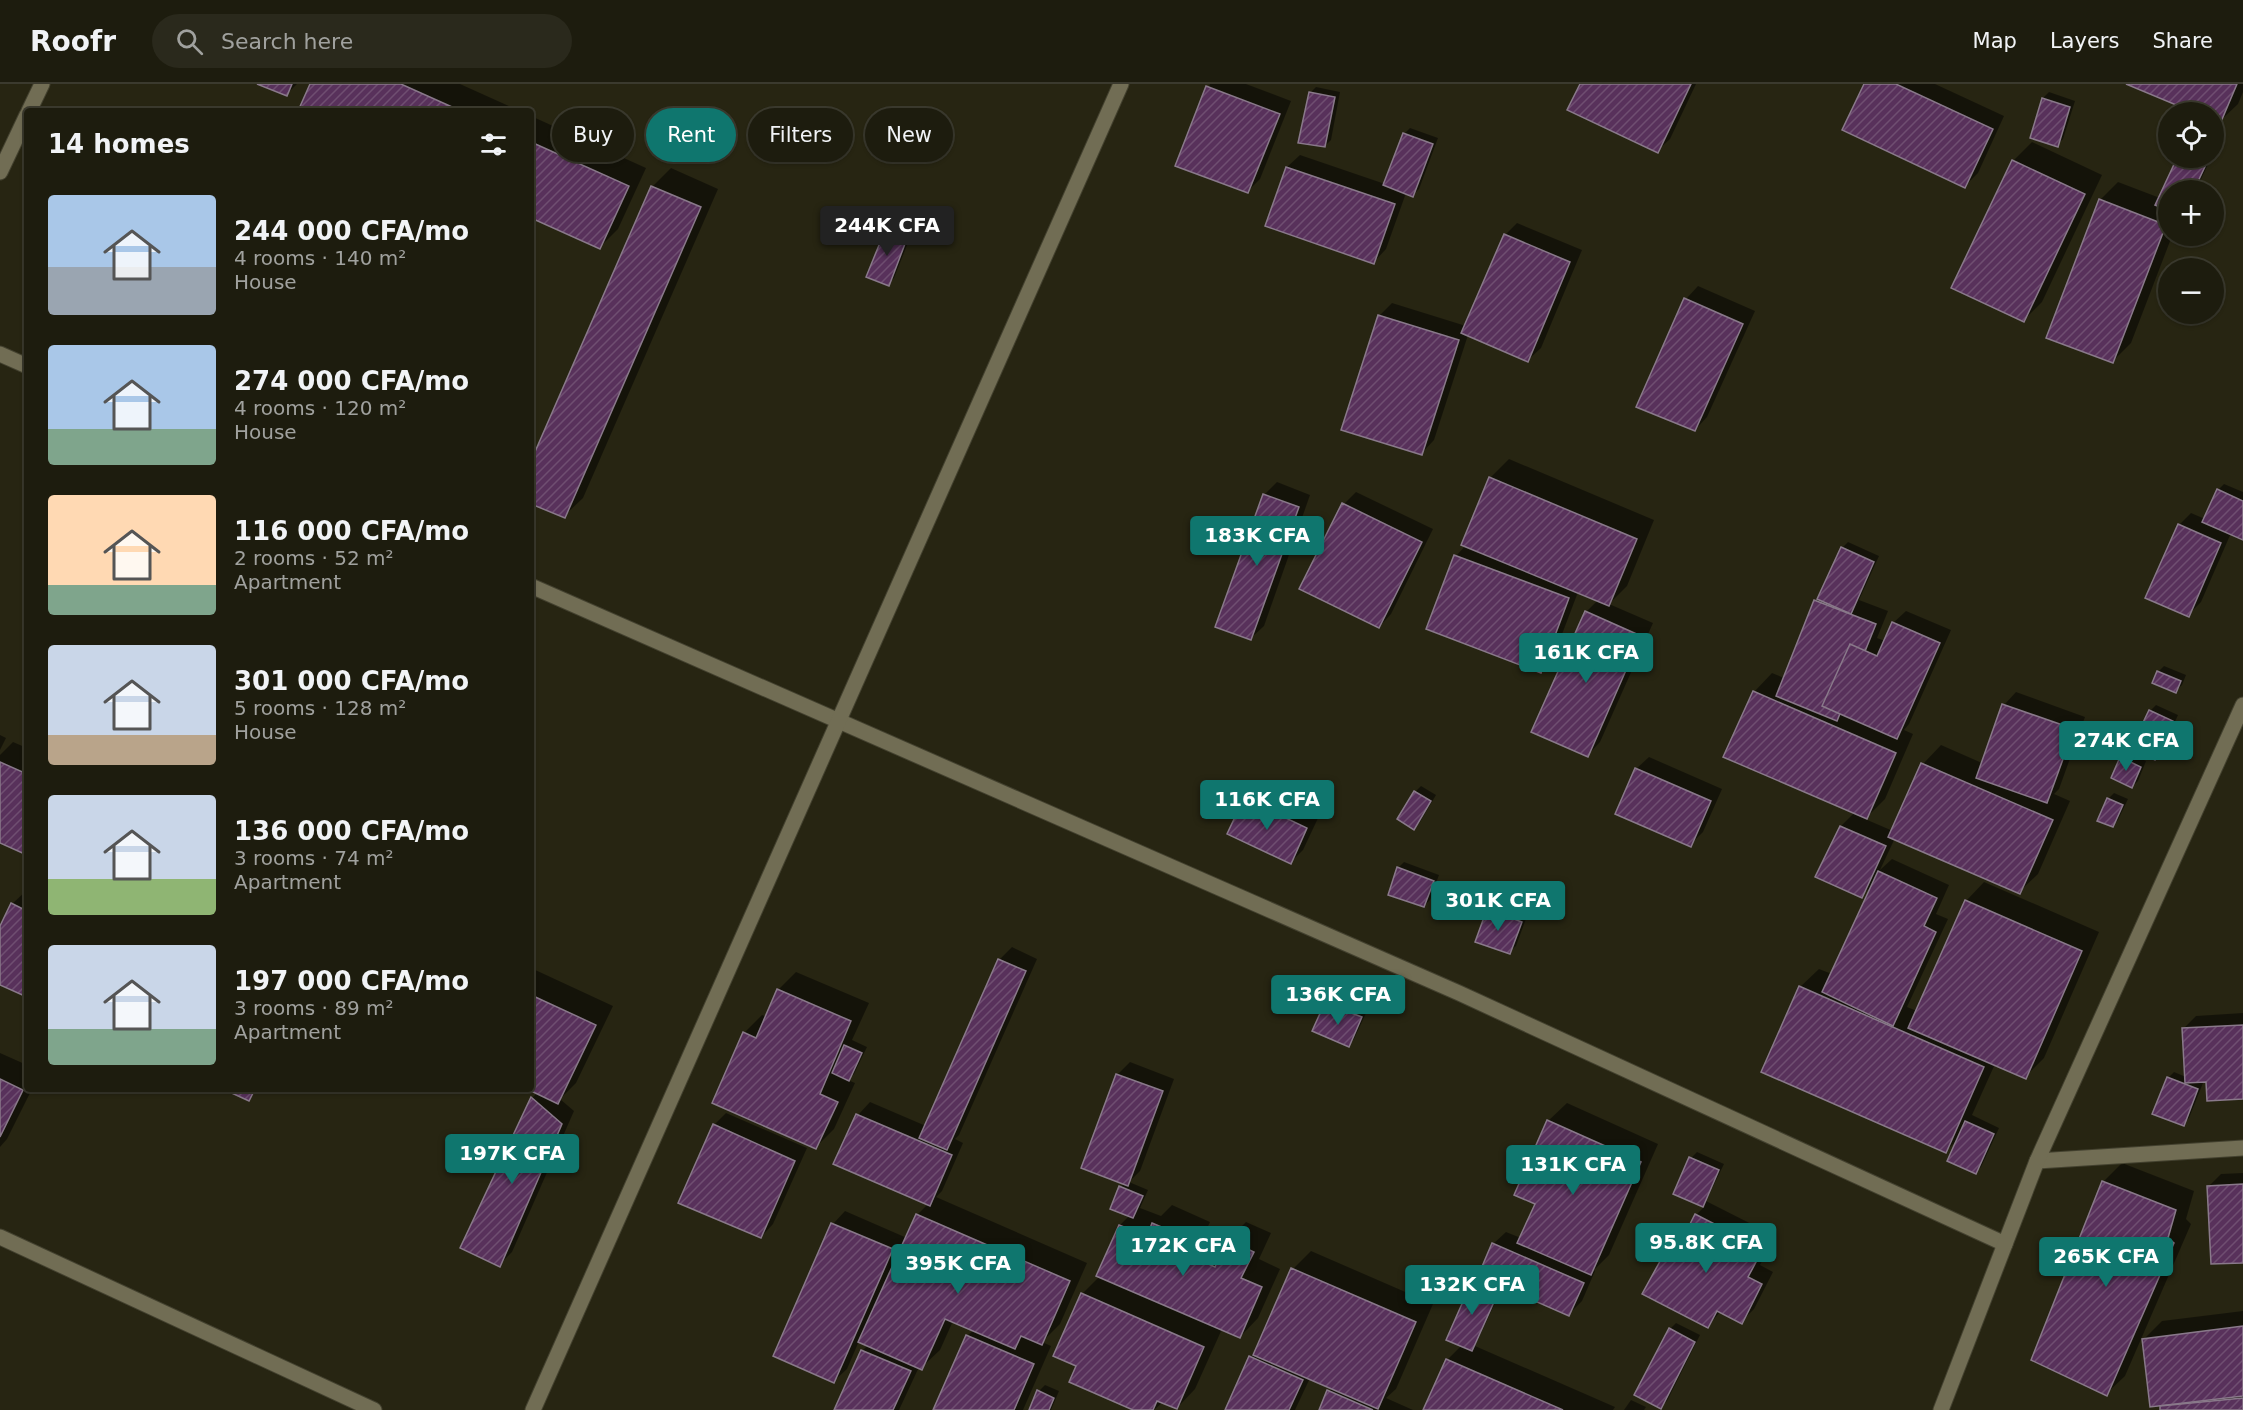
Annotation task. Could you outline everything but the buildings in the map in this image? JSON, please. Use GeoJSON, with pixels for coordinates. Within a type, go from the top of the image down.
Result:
{"type":"FeatureCollection","features":[{"type":"Feature","properties":{"kind":"street"},"geometry":{"type":"LineString","coordinates":[[30,108],[42,84]]}},
{"type":"Feature","properties":{"kind":"street"},"geometry":{"type":"LineString","coordinates":[[533,1410],[1121,84]]}},
{"type":"Feature","properties":{"kind":"street"},"geometry":{"type":"LineString","coordinates":[[0,172],[24,121]]}},
{"type":"Feature","properties":{"kind":"street"},"geometry":{"type":"LineString","coordinates":[[0,354],[24,365]]}},
{"type":"Feature","properties":{"kind":"street"},"geometry":{"type":"LineString","coordinates":[[534,587],[1459,993],[2004,1244]]}},
{"type":"Feature","properties":{"kind":"street"},"geometry":{"type":"LineString","coordinates":[[1941,1410],[2037,1161],[2243,705]]}},
{"type":"Feature","properties":{"kind":"street"},"geometry":{"type":"LineString","coordinates":[[2037,1161],[2243,1148]]}},
{"type":"Feature","properties":{"kind":"street"},"geometry":{"type":"LineString","coordinates":[[0,1237],[374,1410]]}}]}
